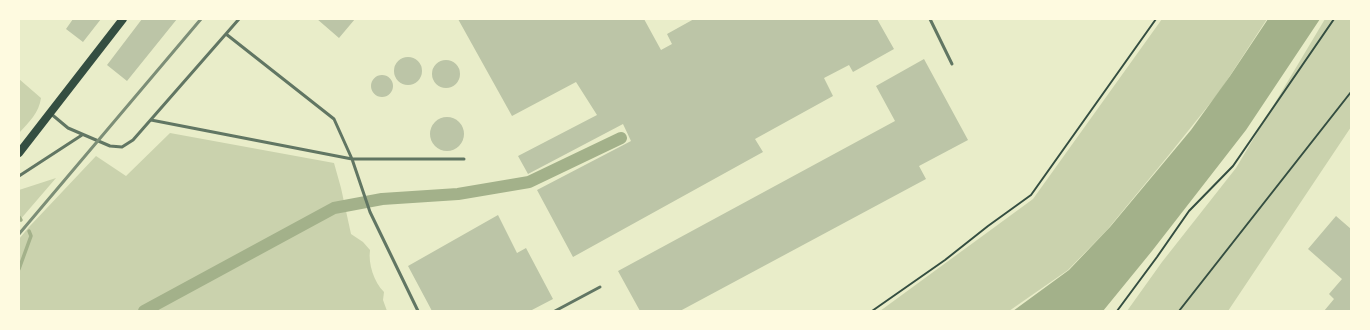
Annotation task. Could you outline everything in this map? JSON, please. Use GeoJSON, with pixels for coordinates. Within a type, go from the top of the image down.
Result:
{"type":"FeatureCollection","features":[{"type":"Feature","properties":{"kind":"main road"},"geometry":{"type":"LineString","coordinates":[[19,153],[123,19]]}},
{"type":"Feature","properties":{"kind":"lane"},"geometry":{"type":"LineString","coordinates":[[50,113],[68,128],[82,135],[99,140],[110,146],[122,147],[134,140],[239,19]]}},
{"type":"Feature","properties":{"kind":"lane"},"geometry":{"type":"LineString","coordinates":[[930,19],[952,64]]}},
{"type":"Feature","properties":{"kind":"lane"},"geometry":{"type":"LineString","coordinates":[[226,34],[334,119],[352,159],[370,212],[418,311]]}},
{"type":"Feature","properties":{"kind":"lane"},"geometry":{"type":"LineString","coordinates":[[151,120],[352,159],[464,159]]}},
{"type":"Feature","properties":{"kind":"lane"},"geometry":{"type":"LineString","coordinates":[[19,176],[82,135]]}},
{"type":"Feature","properties":{"kind":"lane"},"geometry":{"type":"LineString","coordinates":[[555,311],[600,287]]}},
{"type":"Feature","properties":{"kind":"path"},"geometry":{"type":"LineString","coordinates":[[872,311],[945,260],[1031,195],[1156,19]]}},
{"type":"Feature","properties":{"kind":"path"},"geometry":{"type":"LineString","coordinates":[[1117,311],[1189,211],[1233,166],[1334,19]]}},
{"type":"Feature","properties":{"kind":"path"},"geometry":{"type":"LineString","coordinates":[[1179,311],[1351,92]]}},
{"type":"Feature","properties":{"kind":"shaded area"},"geometry":{"type":"Polygon","coordinates":[[[1162,19],[1267,19],[1220,91],[1107,230],[1068,270],[1009,311],[880,311],[1033,199],[1162,19]]]}},
{"type":"Feature","properties":{"kind":"shaded area"},"geometry":{"type":"Polygon","coordinates":[[[1268,19],[1320,19],[1246,130],[1152,251],[1103,311],[1013,311],[1069,270],[1110,227],[1191,130],[1230,76],[1268,19]]]}},
{"type":"Feature","properties":{"kind":"shaded area"},"geometry":{"type":"Polygon","coordinates":[[[1325,19],[1351,19],[1351,127],[1228,311],[1127,311],[1162,262],[1236,168],[1325,19]]]}},
{"type":"Feature","properties":{"kind":"shaded area"},"geometry":{"type":"Polygon","coordinates":[[[19,79],[41,98],[36,113],[19,133],[19,79]]]}},
{"type":"Feature","properties":{"kind":"shaded area"},"geometry":{"type":"Polygon","coordinates":[[[170,133],[334,163],[351,234],[363,242],[370,250],[372,272],[380,288],[384,292],[383,300],[387,311],[19,311],[19,239],[29,227],[96,156],[126,176],[170,133]]]}},
{"type":"Feature","properties":{"kind":"shaded area"},"geometry":{"type":"Polygon","coordinates":[[[56,178],[19,221],[19,190],[56,178]]]}},
{"type":"Feature","properties":{"kind":"building"},"geometry":{"type":"Polygon","coordinates":[[[73,19],[101,19],[83,42],[66,29],[73,19]]]}},
{"type":"Feature","properties":{"kind":"building"},"geometry":{"type":"Polygon","coordinates":[[[142,19],[177,19],[127,81],[107,65],[142,19]]]}},
{"type":"Feature","properties":{"kind":"building"},"geometry":{"type":"Polygon","coordinates":[[[317,19],[355,19],[339,38],[317,19]]]}},
{"type":"Feature","properties":{"kind":"building"},"geometry":{"type":"Polygon","coordinates":[[[458,19],[644,19],[661,50],[672,44],[667,34],[694,19],[877,19],[894,49],[853,72],[849,65],[824,78],[833,96],[755,139],[763,152],[573,257],[537,190],[631,141],[623,124],[528,174],[518,156],[597,115],[576,82],[512,116],[458,19]]]}},
{"type":"Feature","properties":{"kind":"building"},"geometry":{"type":"Polygon","coordinates":[[[408,57],[418,61],[422,71],[418,81],[408,85],[398,81],[394,71],[398,61],[408,57]]]}},
{"type":"Feature","properties":{"kind":"building"},"geometry":{"type":"Polygon","coordinates":[[[924,59],[968,140],[919,166],[926,179],[680,311],[640,311],[618,271],[895,121],[876,86],[924,59]]]}},
{"type":"Feature","properties":{"kind":"building"},"geometry":{"type":"Polygon","coordinates":[[[446,60],[456,64],[460,74],[456,84],[446,88],[436,84],[432,74],[436,64],[446,60]]]}},
{"type":"Feature","properties":{"kind":"building"},"geometry":{"type":"Polygon","coordinates":[[[382,75],[390,78],[393,86],[390,94],[382,97],[374,94],[371,86],[374,78],[382,75]]]}},
{"type":"Feature","properties":{"kind":"building"},"geometry":{"type":"Polygon","coordinates":[[[444,117],[450,117],[454,118],[461,124],[464,134],[463,141],[457,148],[450,151],[444,151],[440,150],[433,144],[430,137],[430,131],[431,127],[437,120],[444,117]]]}},
{"type":"Feature","properties":{"kind":"building"},"geometry":{"type":"Polygon","coordinates":[[[498,215],[517,253],[526,248],[553,299],[530,311],[432,311],[408,266],[498,215]]]}},
{"type":"Feature","properties":{"kind":"building"},"geometry":{"type":"Polygon","coordinates":[[[1336,216],[1351,229],[1351,311],[1324,311],[1334,299],[1329,294],[1342,279],[1308,249],[1336,216]]]}},
{"type":"Feature","properties":{"kind":"waterway"},"geometry":{"type":"LineString","coordinates":[[144,311],[334,208],[382,199],[458,194],[529,182],[621,138]]}},
{"type":"Feature","properties":{"kind":"waterway"},"geometry":{"type":"LineString","coordinates":[[19,269],[31,236],[29,231]]}},
{"type":"Feature","properties":{"kind":"railway"},"geometry":{"type":"LineString","coordinates":[[19,234],[201,19]]}}]}
